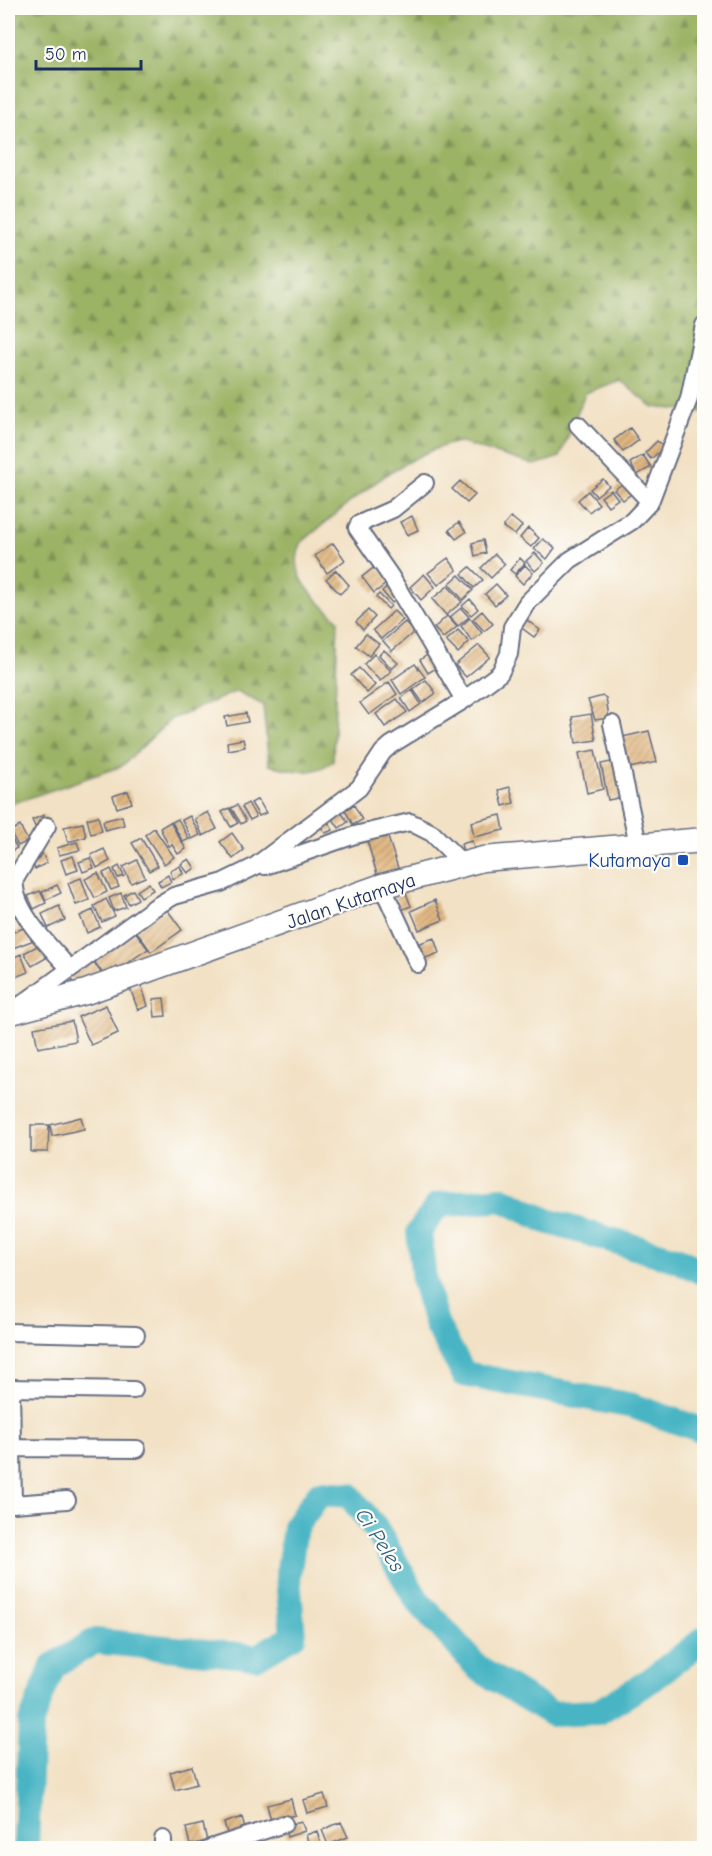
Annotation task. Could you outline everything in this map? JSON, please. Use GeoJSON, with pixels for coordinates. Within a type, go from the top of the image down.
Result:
{"type":"FeatureCollection","features":[{"type":"Feature","properties":{"kind":"main road","name":"Jalan Kutamaya"},"geometry":{"type":"LineString","coordinates":[[9,1013],[86,992],[382,886],[483,859],[705,840]]}},
{"type":"Feature","properties":{"kind":"street"},"geometry":{"type":"LineString","coordinates":[[239,876],[359,788],[383,752],[391,745],[464,700],[500,673],[509,654],[512,627],[527,603],[570,560],[632,521],[651,502],[689,399],[705,325]]}},
{"type":"Feature","properties":{"kind":"street"},"geometry":{"type":"LineString","coordinates":[[578,425],[651,502]]}},
{"type":"Feature","properties":{"kind":"street"},"geometry":{"type":"LineString","coordinates":[[425,483],[407,501],[359,524],[357,528],[391,577],[464,700]]}},
{"type":"Feature","properties":{"kind":"street"},"geometry":{"type":"LineString","coordinates":[[612,724],[638,844]]}},
{"type":"Feature","properties":{"kind":"street"},"geometry":{"type":"LineString","coordinates":[[9,1013],[155,907],[174,896],[239,876],[355,835],[410,822],[432,833],[464,865]]}},
{"type":"Feature","properties":{"kind":"street"},"geometry":{"type":"LineString","coordinates":[[47,826],[15,879],[14,887],[23,909],[38,934],[70,969]]}},
{"type":"Feature","properties":{"kind":"street"},"geometry":{"type":"LineString","coordinates":[[382,886],[418,964]]}},
{"type":"Feature","properties":{"kind":"street"},"geometry":{"type":"LineString","coordinates":[[8,1332],[136,1335]]}},
{"type":"Feature","properties":{"kind":"street"},"geometry":{"type":"LineString","coordinates":[[67,1500],[13,1504],[10,1388],[134,1390]]}},
{"type":"Feature","properties":{"kind":"street"},"geometry":{"type":"LineString","coordinates":[[12,1448],[137,1449]]}},
{"type":"Feature","properties":{"kind":"street"},"geometry":{"type":"LineString","coordinates":[[210,1848],[284,1824]]}},
{"type":"Feature","properties":{"kind":"green space"},"geometry":{"type":"Polygon","coordinates":[[[8,8],[704,8],[704,412],[653,407],[619,380],[585,393],[560,457],[535,465],[458,442],[437,448],[395,469],[302,542],[297,565],[300,576],[312,595],[338,620],[333,761],[317,770],[302,771],[269,765],[263,705],[237,691],[171,719],[122,766],[8,805],[8,8]]]}},
{"type":"Feature","properties":{"kind":"building"},"geometry":{"type":"Polygon","coordinates":[[[630,428],[639,440],[623,452],[614,440],[630,428]]]}},
{"type":"Feature","properties":{"kind":"building"},"geometry":{"type":"Polygon","coordinates":[[[657,441],[664,447],[651,459],[645,453],[657,441]]]}},
{"type":"Feature","properties":{"kind":"building"},"geometry":{"type":"Polygon","coordinates":[[[643,455],[651,467],[637,475],[630,463],[643,455]]]}},
{"type":"Feature","properties":{"kind":"building"},"geometry":{"type":"Polygon","coordinates":[[[603,479],[609,486],[596,496],[590,489],[603,479]]]}},
{"type":"Feature","properties":{"kind":"building"},"geometry":{"type":"Polygon","coordinates":[[[460,481],[475,495],[467,503],[452,489],[460,481]]]}},
{"type":"Feature","properties":{"kind":"building"},"geometry":{"type":"Polygon","coordinates":[[[626,481],[634,492],[623,500],[614,490],[626,481]]]}},
{"type":"Feature","properties":{"kind":"building"},"geometry":{"type":"Polygon","coordinates":[[[611,490],[618,499],[608,506],[601,497],[611,490]]]}},
{"type":"Feature","properties":{"kind":"building"},"geometry":{"type":"Polygon","coordinates":[[[588,491],[599,504],[589,512],[578,500],[588,491]]]}},
{"type":"Feature","properties":{"kind":"building"},"geometry":{"type":"Polygon","coordinates":[[[412,516],[418,530],[407,535],[400,522],[412,516]]]}},
{"type":"Feature","properties":{"kind":"building"},"geometry":{"type":"Polygon","coordinates":[[[511,517],[522,526],[515,535],[503,527],[511,517]]]}},
{"type":"Feature","properties":{"kind":"building"},"geometry":{"type":"Polygon","coordinates":[[[459,522],[466,532],[456,539],[449,530],[459,522]]]}},
{"type":"Feature","properties":{"kind":"building"},"geometry":{"type":"Polygon","coordinates":[[[528,528],[539,538],[531,547],[520,538],[528,528]]]}},
{"type":"Feature","properties":{"kind":"building"},"geometry":{"type":"Polygon","coordinates":[[[543,539],[555,548],[547,559],[534,549],[543,539]]]}},
{"type":"Feature","properties":{"kind":"building"},"geometry":{"type":"Polygon","coordinates":[[[483,540],[486,553],[475,556],[472,543],[483,540]]]}},
{"type":"Feature","properties":{"kind":"building"},"geometry":{"type":"Polygon","coordinates":[[[333,543],[345,560],[327,573],[315,556],[333,543]]]}},
{"type":"Feature","properties":{"kind":"building"},"geometry":{"type":"Polygon","coordinates":[[[535,553],[544,563],[535,571],[526,561],[535,553]]]}},
{"type":"Feature","properties":{"kind":"building"},"geometry":{"type":"Polygon","coordinates":[[[495,554],[505,564],[491,578],[481,568],[495,554]]]}},
{"type":"Feature","properties":{"kind":"building"},"geometry":{"type":"Polygon","coordinates":[[[448,558],[457,570],[438,585],[428,573],[448,558]]]}},
{"type":"Feature","properties":{"kind":"building"},"geometry":{"type":"Polygon","coordinates":[[[520,558],[525,563],[515,574],[510,570],[520,558]]]}},
{"type":"Feature","properties":{"kind":"building"},"geometry":{"type":"Polygon","coordinates":[[[377,565],[390,581],[374,593],[362,577],[377,565]]]}},
{"type":"Feature","properties":{"kind":"building"},"geometry":{"type":"Polygon","coordinates":[[[525,565],[533,573],[523,584],[515,576],[525,565]]]}},
{"type":"Feature","properties":{"kind":"building"},"geometry":{"type":"Polygon","coordinates":[[[470,567],[483,580],[474,588],[462,574],[470,567]]]}},
{"type":"Feature","properties":{"kind":"building"},"geometry":{"type":"Polygon","coordinates":[[[336,570],[349,585],[340,594],[326,579],[336,570]]]}},
{"type":"Feature","properties":{"kind":"building"},"geometry":{"type":"Polygon","coordinates":[[[424,574],[435,587],[421,600],[410,587],[424,574]]]}},
{"type":"Feature","properties":{"kind":"building"},"geometry":{"type":"Polygon","coordinates":[[[459,575],[473,590],[463,600],[449,584],[459,575]]]}},
{"type":"Feature","properties":{"kind":"building"},"geometry":{"type":"Polygon","coordinates":[[[390,584],[401,596],[392,603],[382,591],[390,584]]]}},
{"type":"Feature","properties":{"kind":"building"},"geometry":{"type":"Polygon","coordinates":[[[496,584],[506,595],[495,605],[485,594],[496,584]]]}},
{"type":"Feature","properties":{"kind":"building"},"geometry":{"type":"Polygon","coordinates":[[[448,586],[462,602],[446,615],[432,599],[448,586]]]}},
{"type":"Feature","properties":{"kind":"building"},"geometry":{"type":"Polygon","coordinates":[[[379,594],[391,606],[388,609],[376,597],[379,594]]]}},
{"type":"Feature","properties":{"kind":"building"},"geometry":{"type":"Polygon","coordinates":[[[470,599],[478,609],[471,615],[462,606],[470,599]]]}},
{"type":"Feature","properties":{"kind":"building"},"geometry":{"type":"Polygon","coordinates":[[[461,608],[469,617],[458,626],[450,617],[461,608]]]}},
{"type":"Feature","properties":{"kind":"building"},"geometry":{"type":"Polygon","coordinates":[[[368,610],[375,617],[363,630],[356,622],[368,610]]]}},
{"type":"Feature","properties":{"kind":"building"},"geometry":{"type":"Polygon","coordinates":[[[394,611],[403,620],[381,639],[373,630],[394,611]]]}},
{"type":"Feature","properties":{"kind":"building"},"geometry":{"type":"Polygon","coordinates":[[[482,611],[493,624],[484,631],[473,619],[482,611]]]}},
{"type":"Feature","properties":{"kind":"building"},"geometry":{"type":"Polygon","coordinates":[[[447,616],[457,627],[443,638],[434,628],[447,616]]]}},
{"type":"Feature","properties":{"kind":"building"},"geometry":{"type":"Polygon","coordinates":[[[470,618],[482,633],[472,641],[461,626],[470,618]]]}},
{"type":"Feature","properties":{"kind":"building"},"geometry":{"type":"Polygon","coordinates":[[[524,618],[540,630],[534,637],[519,626],[524,618]]]}},
{"type":"Feature","properties":{"kind":"building"},"geometry":{"type":"Polygon","coordinates":[[[405,622],[414,632],[392,651],[383,641],[405,622]]]}},
{"type":"Feature","properties":{"kind":"building"},"geometry":{"type":"Polygon","coordinates":[[[458,630],[469,642],[458,653],[446,641],[458,630]]]}},
{"type":"Feature","properties":{"kind":"building"},"geometry":{"type":"Polygon","coordinates":[[[366,634],[379,644],[369,656],[356,646],[366,634]]]}},
{"type":"Feature","properties":{"kind":"building"},"geometry":{"type":"Polygon","coordinates":[[[479,645],[490,657],[466,677],[455,665],[479,645]]]}},
{"type":"Feature","properties":{"kind":"building"},"geometry":{"type":"Polygon","coordinates":[[[384,650],[398,663],[392,669],[379,655],[384,650]]]}},
{"type":"Feature","properties":{"kind":"building"},"geometry":{"type":"Polygon","coordinates":[[[430,653],[438,667],[428,673],[420,660],[430,653]]]}},
{"type":"Feature","properties":{"kind":"building"},"geometry":{"type":"Polygon","coordinates":[[[374,654],[391,671],[380,681],[364,664],[374,654]]]}},
{"type":"Feature","properties":{"kind":"building"},"geometry":{"type":"Polygon","coordinates":[[[415,664],[425,677],[401,694],[392,680],[415,664]]]}},
{"type":"Feature","properties":{"kind":"building"},"geometry":{"type":"Polygon","coordinates":[[[359,668],[375,685],[367,693],[351,675],[359,668]]]}},
{"type":"Feature","properties":{"kind":"building"},"geometry":{"type":"Polygon","coordinates":[[[426,680],[436,693],[423,703],[413,689],[426,680]]]}},
{"type":"Feature","properties":{"kind":"building"},"geometry":{"type":"Polygon","coordinates":[[[389,682],[397,694],[369,715],[360,703],[389,682]]]}},
{"type":"Feature","properties":{"kind":"building"},"geometry":{"type":"Polygon","coordinates":[[[412,690],[421,704],[410,712],[401,698],[412,690]]]}},
{"type":"Feature","properties":{"kind":"building"},"geometry":{"type":"Polygon","coordinates":[[[603,696],[606,698],[609,718],[595,720],[588,700],[603,696]]]}},
{"type":"Feature","properties":{"kind":"building"},"geometry":{"type":"Polygon","coordinates":[[[397,699],[407,712],[385,727],[376,714],[397,699]]]}},
{"type":"Feature","properties":{"kind":"building"},"geometry":{"type":"Polygon","coordinates":[[[246,713],[248,722],[227,726],[225,717],[246,713]]]}},
{"type":"Feature","properties":{"kind":"building"},"geometry":{"type":"Polygon","coordinates":[[[591,714],[596,740],[576,743],[572,717],[591,714]]]}},
{"type":"Feature","properties":{"kind":"building"},"geometry":{"type":"Polygon","coordinates":[[[649,731],[657,762],[625,769],[618,738],[649,731]]]}},
{"type":"Feature","properties":{"kind":"building"},"geometry":{"type":"Polygon","coordinates":[[[243,739],[245,747],[228,750],[227,742],[243,739]]]}},
{"type":"Feature","properties":{"kind":"building"},"geometry":{"type":"Polygon","coordinates":[[[595,750],[603,789],[587,793],[579,753],[595,750]]]}},
{"type":"Feature","properties":{"kind":"building"},"geometry":{"type":"Polygon","coordinates":[[[616,761],[623,797],[608,800],[601,764],[616,761]]]}},
{"type":"Feature","properties":{"kind":"building"},"geometry":{"type":"Polygon","coordinates":[[[510,787],[514,803],[503,806],[499,790],[510,787]]]}},
{"type":"Feature","properties":{"kind":"building"},"geometry":{"type":"Polygon","coordinates":[[[128,791],[132,803],[117,808],[113,796],[128,791]]]}},
{"type":"Feature","properties":{"kind":"building"},"geometry":{"type":"Polygon","coordinates":[[[258,799],[266,813],[259,816],[251,803],[258,799]]]}},
{"type":"Feature","properties":{"kind":"building"},"geometry":{"type":"Polygon","coordinates":[[[248,803],[256,817],[250,820],[242,807],[248,803]]]}},
{"type":"Feature","properties":{"kind":"building"},"geometry":{"type":"Polygon","coordinates":[[[237,805],[246,821],[241,824],[231,808],[237,805]]]}},
{"type":"Feature","properties":{"kind":"building"},"geometry":{"type":"Polygon","coordinates":[[[354,805],[362,820],[353,825],[345,810],[354,805]]]}},
{"type":"Feature","properties":{"kind":"building"},"geometry":{"type":"Polygon","coordinates":[[[229,808],[238,823],[231,827],[222,812],[229,808]]]}},
{"type":"Feature","properties":{"kind":"building"},"geometry":{"type":"Polygon","coordinates":[[[208,812],[217,829],[203,836],[195,819],[208,812]]]}},
{"type":"Feature","properties":{"kind":"building"},"geometry":{"type":"Polygon","coordinates":[[[341,812],[348,822],[339,828],[332,818],[341,812]]]}},
{"type":"Feature","properties":{"kind":"building"},"geometry":{"type":"Polygon","coordinates":[[[44,815],[48,824],[36,829],[32,820],[44,815]]]}},
{"type":"Feature","properties":{"kind":"building"},"geometry":{"type":"Polygon","coordinates":[[[501,815],[504,830],[474,837],[471,822],[501,815]]]}},
{"type":"Feature","properties":{"kind":"building"},"geometry":{"type":"Polygon","coordinates":[[[98,816],[102,831],[91,834],[87,819],[98,816]]]}},
{"type":"Feature","properties":{"kind":"building"},"geometry":{"type":"Polygon","coordinates":[[[122,816],[124,825],[105,830],[103,821],[122,816]]]}},
{"type":"Feature","properties":{"kind":"building"},"geometry":{"type":"Polygon","coordinates":[[[190,816],[200,835],[192,839],[182,820],[190,816]]]}},
{"type":"Feature","properties":{"kind":"building"},"geometry":{"type":"Polygon","coordinates":[[[178,819],[189,839],[183,842],[172,822],[178,819]]]}},
{"type":"Feature","properties":{"kind":"building"},"geometry":{"type":"Polygon","coordinates":[[[170,822],[186,849],[178,854],[172,845],[169,846],[160,828],[170,822]]]}},
{"type":"Feature","properties":{"kind":"building"},"geometry":{"type":"Polygon","coordinates":[[[328,822],[333,830],[325,833],[321,826],[328,822]]]}},
{"type":"Feature","properties":{"kind":"building"},"geometry":{"type":"Polygon","coordinates":[[[83,823],[86,837],[68,842],[64,827],[83,823]]]}},
{"type":"Feature","properties":{"kind":"building"},"geometry":{"type":"Polygon","coordinates":[[[20,826],[28,841],[18,846],[10,831],[20,826]]]}},
{"type":"Feature","properties":{"kind":"building"},"geometry":{"type":"Polygon","coordinates":[[[154,828],[174,857],[164,864],[145,835],[154,828]]]}},
{"type":"Feature","properties":{"kind":"building"},"geometry":{"type":"Polygon","coordinates":[[[386,831],[400,874],[379,881],[366,837],[386,831]]]}},
{"type":"Feature","properties":{"kind":"building"},"geometry":{"type":"Polygon","coordinates":[[[8,833],[17,848],[8,853],[8,833]]]}},
{"type":"Feature","properties":{"kind":"building"},"geometry":{"type":"Polygon","coordinates":[[[232,833],[244,850],[233,859],[220,842],[232,833]]]}},
{"type":"Feature","properties":{"kind":"building"},"geometry":{"type":"Polygon","coordinates":[[[141,838],[158,866],[149,871],[132,843],[141,838]]]}},
{"type":"Feature","properties":{"kind":"building"},"geometry":{"type":"Polygon","coordinates":[[[472,841],[475,852],[464,855],[461,844],[472,841]]]}},
{"type":"Feature","properties":{"kind":"building"},"geometry":{"type":"Polygon","coordinates":[[[77,842],[80,850],[59,855],[57,848],[77,842]]]}},
{"type":"Feature","properties":{"kind":"building"},"geometry":{"type":"Polygon","coordinates":[[[104,849],[110,861],[97,868],[91,855],[104,849]]]}},
{"type":"Feature","properties":{"kind":"building"},"geometry":{"type":"Polygon","coordinates":[[[42,853],[47,863],[35,869],[30,859],[42,853]]]}},
{"type":"Feature","properties":{"kind":"building"},"geometry":{"type":"Polygon","coordinates":[[[73,856],[78,870],[66,874],[61,860],[73,856]]]}},
{"type":"Feature","properties":{"kind":"building"},"geometry":{"type":"Polygon","coordinates":[[[90,858],[94,868],[83,872],[79,862],[90,858]]]}},
{"type":"Feature","properties":{"kind":"building"},"geometry":{"type":"Polygon","coordinates":[[[189,859],[195,868],[188,873],[181,864],[189,859]]]}},
{"type":"Feature","properties":{"kind":"building"},"geometry":{"type":"Polygon","coordinates":[[[137,860],[145,877],[131,883],[123,867],[137,860]]]}},
{"type":"Feature","properties":{"kind":"building"},"geometry":{"type":"Polygon","coordinates":[[[119,866],[124,876],[118,878],[114,869],[119,866]]]}},
{"type":"Feature","properties":{"kind":"building"},"geometry":{"type":"Polygon","coordinates":[[[180,866],[183,874],[173,879],[170,871],[180,866]]]}},
{"type":"Feature","properties":{"kind":"building"},"geometry":{"type":"Polygon","coordinates":[[[111,869],[119,887],[111,890],[103,873],[111,869]]]}},
{"type":"Feature","properties":{"kind":"building"},"geometry":{"type":"Polygon","coordinates":[[[98,873],[107,892],[95,898],[85,879],[98,873]]]}},
{"type":"Feature","properties":{"kind":"building"},"geometry":{"type":"Polygon","coordinates":[[[168,875],[171,882],[161,887],[158,881],[168,875]]]}},
{"type":"Feature","properties":{"kind":"building"},"geometry":{"type":"Polygon","coordinates":[[[81,878],[89,900],[76,905],[68,883],[81,878]]]}},
{"type":"Feature","properties":{"kind":"building"},"geometry":{"type":"Polygon","coordinates":[[[149,883],[153,890],[141,897],[137,891],[149,883]]]}},
{"type":"Feature","properties":{"kind":"building"},"geometry":{"type":"Polygon","coordinates":[[[57,885],[61,893],[46,900],[42,892],[57,885]]]}},
{"type":"Feature","properties":{"kind":"building"},"geometry":{"type":"Polygon","coordinates":[[[404,888],[411,906],[401,910],[394,892],[404,888]]]}},
{"type":"Feature","properties":{"kind":"building"},"geometry":{"type":"Polygon","coordinates":[[[133,890],[138,899],[129,904],[124,895],[133,890]]]}},
{"type":"Feature","properties":{"kind":"building"},"geometry":{"type":"Polygon","coordinates":[[[40,891],[46,903],[34,909],[28,896],[40,891]]]}},
{"type":"Feature","properties":{"kind":"building"},"geometry":{"type":"Polygon","coordinates":[[[121,893],[126,907],[114,911],[109,898],[121,893]]]}},
{"type":"Feature","properties":{"kind":"building"},"geometry":{"type":"Polygon","coordinates":[[[106,899],[115,916],[102,922],[94,906],[106,899]]]}},
{"type":"Feature","properties":{"kind":"building"},"geometry":{"type":"Polygon","coordinates":[[[435,900],[443,920],[419,930],[411,911],[435,900]]]}},
{"type":"Feature","properties":{"kind":"building"},"geometry":{"type":"Polygon","coordinates":[[[15,903],[20,914],[8,919],[8,906],[15,903]]]}},
{"type":"Feature","properties":{"kind":"building"},"geometry":{"type":"Polygon","coordinates":[[[59,906],[65,920],[48,928],[42,914],[59,906]]]}},
{"type":"Feature","properties":{"kind":"building"},"geometry":{"type":"Polygon","coordinates":[[[166,908],[182,930],[151,952],[135,929],[166,908]]]}},
{"type":"Feature","properties":{"kind":"building"},"geometry":{"type":"Polygon","coordinates":[[[93,910],[100,927],[87,933],[80,916],[93,910]]]}},
{"type":"Feature","properties":{"kind":"building"},"geometry":{"type":"Polygon","coordinates":[[[29,926],[34,940],[13,948],[8,934],[29,926]]]}},
{"type":"Feature","properties":{"kind":"building"},"geometry":{"type":"Polygon","coordinates":[[[135,931],[148,949],[118,969],[116,966],[103,974],[94,961],[135,931]]]}},
{"type":"Feature","properties":{"kind":"building"},"geometry":{"type":"Polygon","coordinates":[[[434,938],[439,953],[420,960],[415,945],[434,938]]]}},
{"type":"Feature","properties":{"kind":"building"},"geometry":{"type":"Polygon","coordinates":[[[39,945],[46,958],[32,966],[24,953],[39,945]]]}},
{"type":"Feature","properties":{"kind":"building"},"geometry":{"type":"Polygon","coordinates":[[[21,954],[28,972],[8,980],[8,960],[21,954]]]}},
{"type":"Feature","properties":{"kind":"building"},"geometry":{"type":"Polygon","coordinates":[[[92,960],[102,974],[78,990],[69,976],[92,960]]]}},
{"type":"Feature","properties":{"kind":"building"},"geometry":{"type":"Polygon","coordinates":[[[141,984],[148,1006],[138,1010],[130,988],[141,984]]]}},
{"type":"Feature","properties":{"kind":"building"},"geometry":{"type":"Polygon","coordinates":[[[164,998],[166,1016],[155,1017],[153,999],[164,998]]]}},
{"type":"Feature","properties":{"kind":"building"},"geometry":{"type":"Polygon","coordinates":[[[106,1005],[118,1033],[91,1045],[78,1017],[106,1005]]]}},
{"type":"Feature","properties":{"kind":"building"},"geometry":{"type":"Polygon","coordinates":[[[72,1021],[76,1041],[38,1048],[34,1028],[72,1021]]]}},
{"type":"Feature","properties":{"kind":"building"},"geometry":{"type":"Polygon","coordinates":[[[81,1117],[84,1129],[52,1136],[50,1125],[81,1117]]]}},
{"type":"Feature","properties":{"kind":"building"},"geometry":{"type":"Polygon","coordinates":[[[31,1125],[49,1125],[48,1152],[31,1152],[31,1125]]]}},
{"type":"Feature","properties":{"kind":"building"},"geometry":{"type":"Polygon","coordinates":[[[192,1766],[197,1784],[175,1790],[170,1772],[192,1766]]]}},
{"type":"Feature","properties":{"kind":"building"},"geometry":{"type":"Polygon","coordinates":[[[324,1794],[328,1807],[307,1813],[303,1800],[324,1794]]]}},
{"type":"Feature","properties":{"kind":"building"},"geometry":{"type":"Polygon","coordinates":[[[291,1799],[295,1815],[271,1821],[267,1805],[291,1799]]]}},
{"type":"Feature","properties":{"kind":"building"},"geometry":{"type":"Polygon","coordinates":[[[242,1817],[246,1834],[229,1839],[224,1823],[242,1817]]]}},
{"type":"Feature","properties":{"kind":"building"},"geometry":{"type":"Polygon","coordinates":[[[301,1821],[305,1831],[287,1837],[284,1827],[301,1821]]]}},
{"type":"Feature","properties":{"kind":"building"},"geometry":{"type":"Polygon","coordinates":[[[341,1822],[348,1837],[328,1845],[322,1830],[341,1822]]]}},
{"type":"Feature","properties":{"kind":"building"},"geometry":{"type":"Polygon","coordinates":[[[203,1824],[207,1841],[190,1845],[186,1828],[203,1824]]]}},
{"type":"Feature","properties":{"kind":"building"},"geometry":{"type":"Polygon","coordinates":[[[317,1831],[322,1848],[310,1848],[306,1835],[317,1831]]]}},
{"type":"Feature","properties":{"kind":"waterway","name":"Ci Peles"},"geometry":{"type":"LineString","coordinates":[[704,1273],[678,1260],[547,1221],[502,1199],[438,1205],[419,1232],[424,1281],[437,1326],[464,1374],[633,1406],[704,1431]]}},
{"type":"Feature","properties":{"kind":"waterway","name":"Ci Peles"},"geometry":{"type":"LineString","coordinates":[[26,1848],[31,1722],[53,1666],[95,1641],[257,1657],[293,1636],[288,1577],[295,1527],[320,1493],[349,1495],[376,1529],[417,1600],[479,1669],[552,1714],[598,1712],[648,1682],[704,1639]]}},
{"type":"Feature","properties":{"kind":"place","name":"Kutamaya"},"geometry":{"type":"Point","coordinates":[683,860]}}]}
